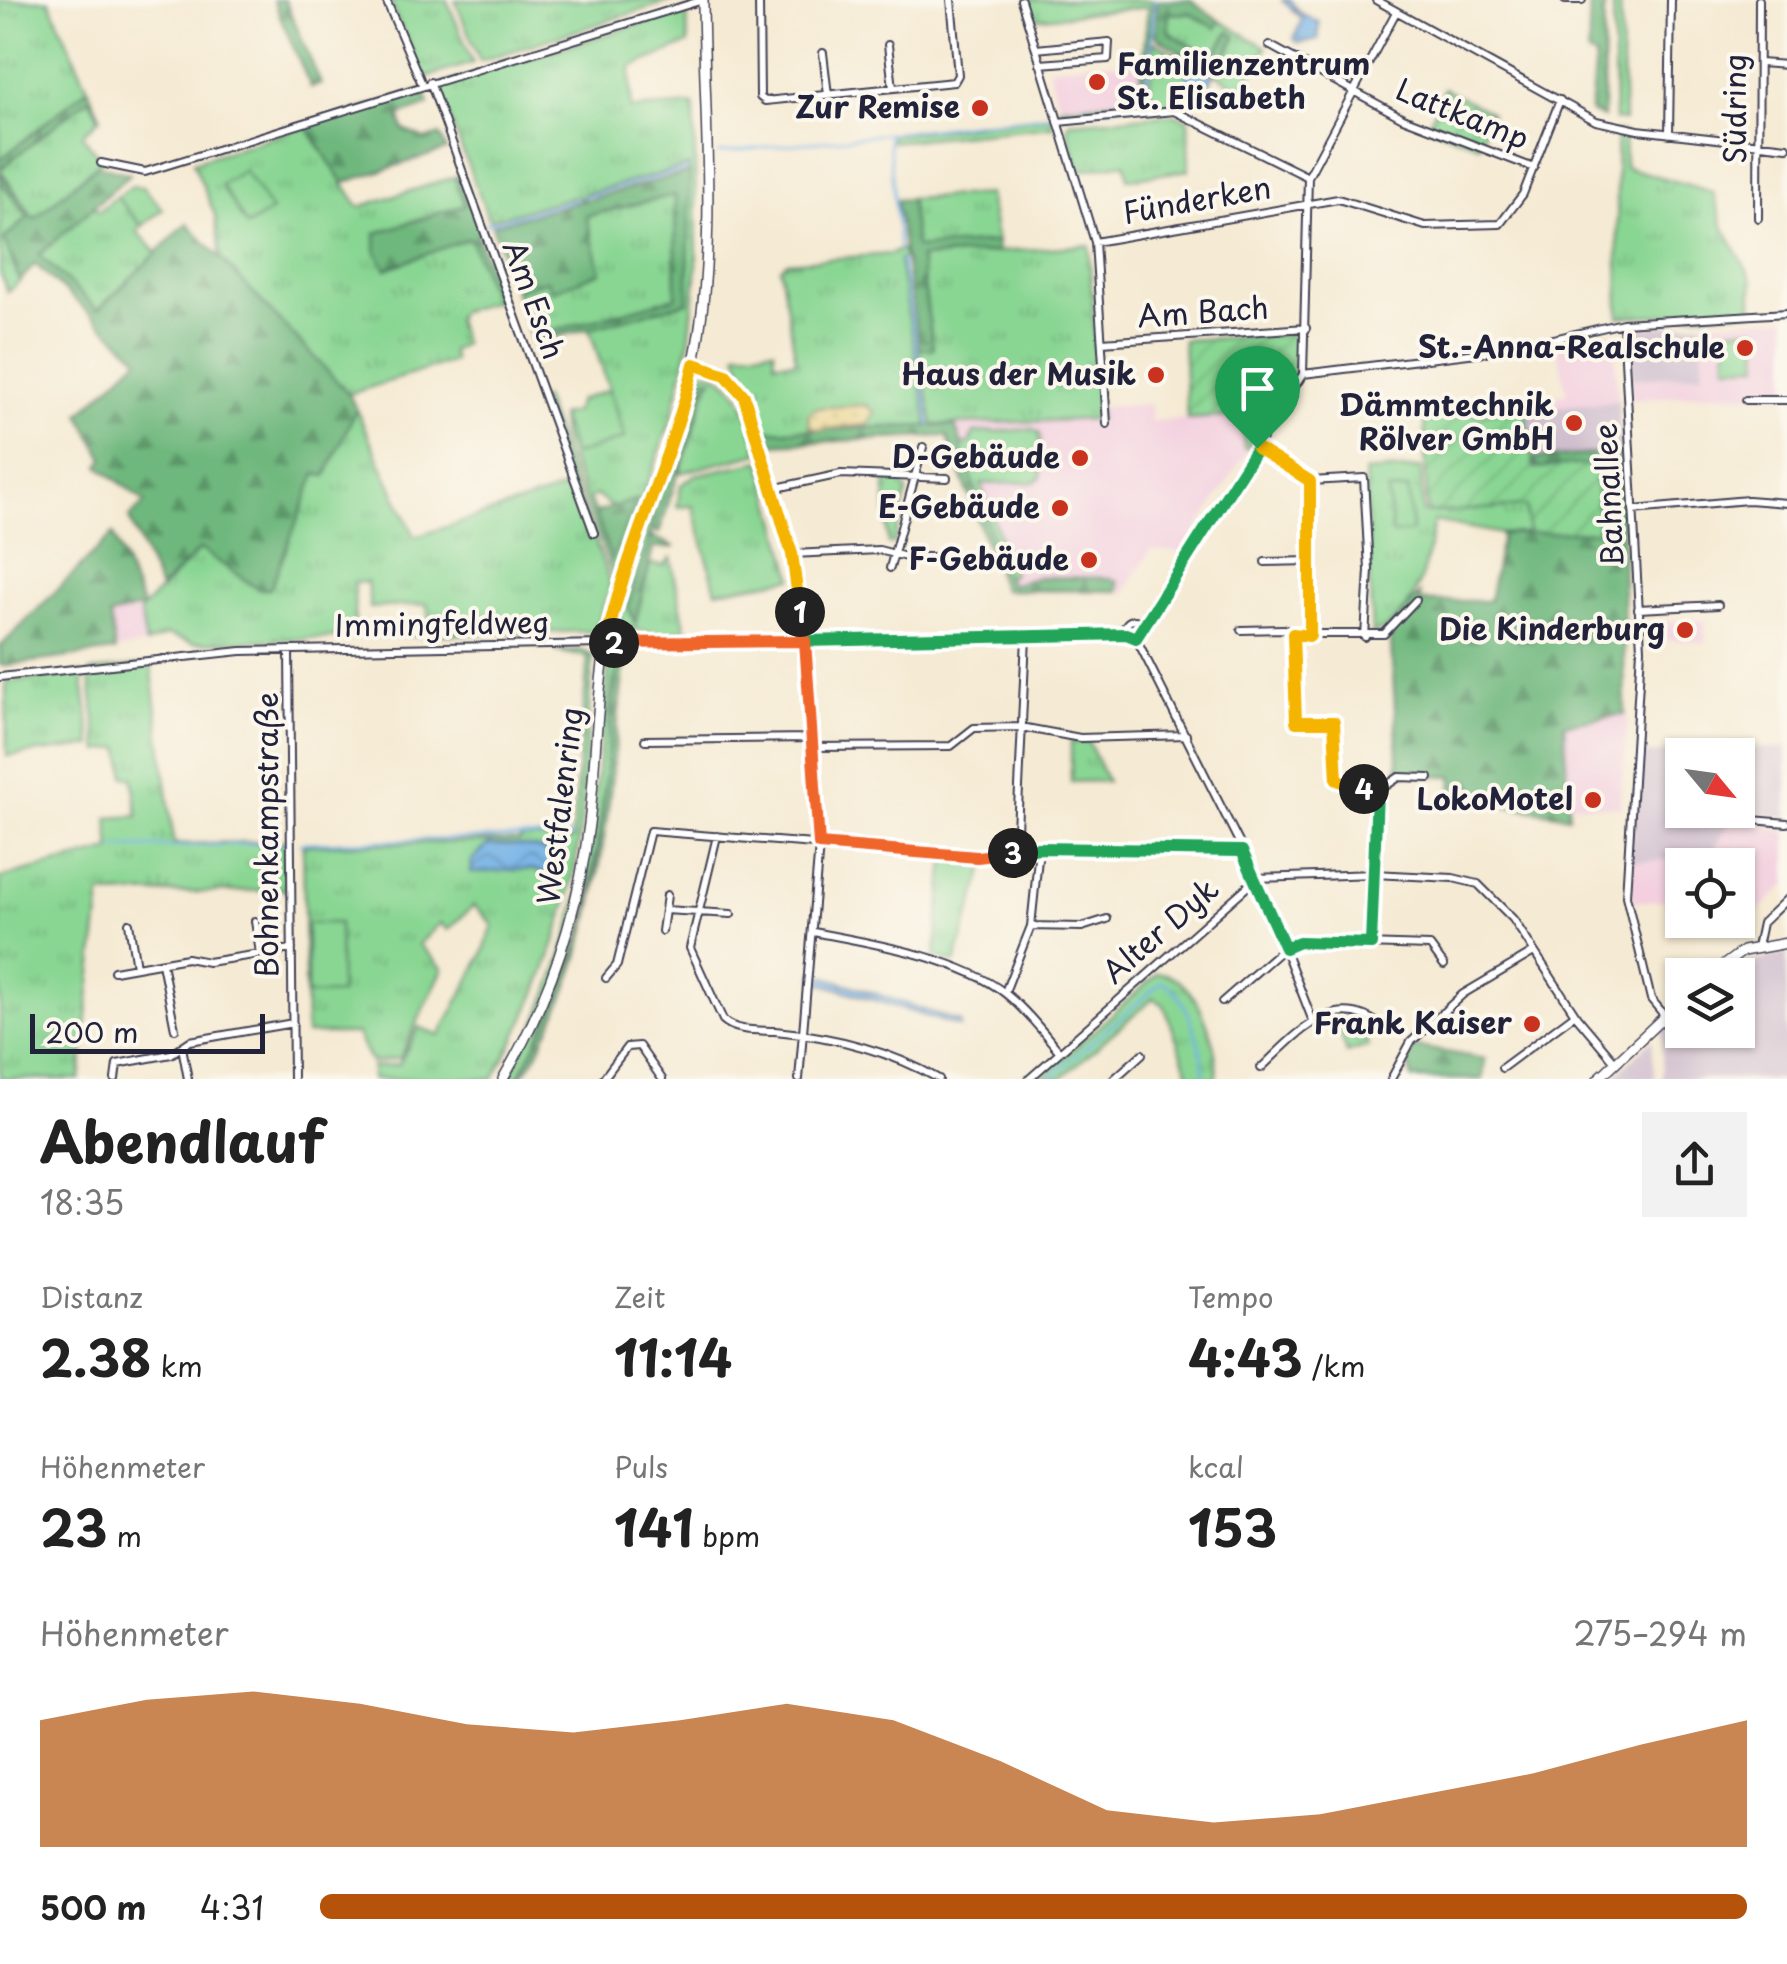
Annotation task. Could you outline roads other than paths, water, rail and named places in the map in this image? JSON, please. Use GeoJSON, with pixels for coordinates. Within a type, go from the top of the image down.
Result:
{"type":"FeatureCollection","features":[{"type":"Feature","properties":{"kind":"street","name":"Am Esch"},"geometry":{"type":"LineString","coordinates":[[386,0],[426,83],[594,532]]}},
{"type":"Feature","properties":{"kind":"street"},"geometry":{"type":"LineString","coordinates":[[102,163],[145,172],[704,0]]}},
{"type":"Feature","properties":{"kind":"street","name":"Westfalenring"},"geometry":{"type":"LineString","coordinates":[[503,1079],[546,997],[577,898],[590,822],[606,644],[628,562],[678,428],[694,364],[706,246],[704,0]]}},
{"type":"Feature","properties":{"kind":"street"},"geometry":{"type":"LineString","coordinates":[[759,0],[760,97],[765,102],[954,82],[958,75],[951,0]]}},
{"type":"Feature","properties":{"kind":"street"},"geometry":{"type":"LineString","coordinates":[[1020,0],[1095,242],[1107,424]]}},
{"type":"Feature","properties":{"kind":"street"},"geometry":{"type":"LineString","coordinates":[[1376,0],[1612,126],[1787,146]]}},
{"type":"Feature","properties":{"kind":"street"},"geometry":{"type":"LineString","coordinates":[[1564,0],[1582,0]]}},
{"type":"Feature","properties":{"kind":"street"},"geometry":{"type":"LineString","coordinates":[[1669,134],[1671,0]]}},
{"type":"Feature","properties":{"kind":"street","name":"Südring"},"geometry":{"type":"LineString","coordinates":[[1758,218],[1759,0]]}},
{"type":"Feature","properties":{"kind":"street"},"geometry":{"type":"LineString","coordinates":[[1136,638],[1303,374],[1308,177],[1396,12]]}},
{"type":"Feature","properties":{"kind":"street"},"geometry":{"type":"LineString","coordinates":[[1036,50],[1109,42],[1108,59],[1040,64]]}},
{"type":"Feature","properties":{"kind":"street"},"geometry":{"type":"LineString","coordinates":[[888,45],[892,88]]}},
{"type":"Feature","properties":{"kind":"street","name":"Lattkamp"},"geometry":{"type":"LineString","coordinates":[[1269,45],[1403,118],[1534,168]]}},
{"type":"Feature","properties":{"kind":"street"},"geometry":{"type":"LineString","coordinates":[[823,53],[828,95]]}},
{"type":"Feature","properties":{"kind":"street"},"geometry":{"type":"LineString","coordinates":[[1760,63],[1787,65]]}},
{"type":"Feature","properties":{"kind":"street","name":"Fünderken"},"geometry":{"type":"LineString","coordinates":[[1095,242],[1338,199],[1425,226],[1491,226],[1511,214],[1560,100]]}},
{"type":"Feature","properties":{"kind":"street"},"geometry":{"type":"LineString","coordinates":[[1058,122],[1174,111],[1308,177]]}},
{"type":"Feature","properties":{"kind":"street"},"geometry":{"type":"LineString","coordinates":[[1303,374],[1510,348],[1623,323],[1787,313]]}},
{"type":"Feature","properties":{"kind":"street","name":"Bahnallee"},"geometry":{"type":"LineString","coordinates":[[1623,323],[1640,685],[1624,858],[1626,896],[1651,999],[1665,1016]]}},
{"type":"Feature","properties":{"kind":"street","name":"Am Bach"},"geometry":{"type":"LineString","coordinates":[[1102,342],[1306,328]]}},
{"type":"Feature","properties":{"kind":"street"},"geometry":{"type":"LineString","coordinates":[[694,364],[726,375],[742,391],[792,554],[805,641],[819,844],[799,1079]]}},
{"type":"Feature","properties":{"kind":"street"},"geometry":{"type":"LineString","coordinates":[[1746,400],[1787,400]]}},
{"type":"Feature","properties":{"kind":"street"},"geometry":{"type":"LineString","coordinates":[[890,568],[923,447]]}},
{"type":"Feature","properties":{"kind":"street"},"geometry":{"type":"LineString","coordinates":[[1257,448],[1310,481],[1364,478],[1368,570],[1365,636]]}},
{"type":"Feature","properties":{"kind":"street"},"geometry":{"type":"LineString","coordinates":[[772,489],[840,474],[948,478]]}},
{"type":"Feature","properties":{"kind":"street"},"geometry":{"type":"LineString","coordinates":[[1310,481],[1310,636]]}},
{"type":"Feature","properties":{"kind":"street"},"geometry":{"type":"LineString","coordinates":[[1633,510],[1748,500],[1787,503]]}},
{"type":"Feature","properties":{"kind":"street"},"geometry":{"type":"LineString","coordinates":[[792,554],[879,550],[957,557]]}},
{"type":"Feature","properties":{"kind":"street"},"geometry":{"type":"LineString","coordinates":[[1265,562],[1310,561]]}},
{"type":"Feature","properties":{"kind":"street"},"geometry":{"type":"LineString","coordinates":[[1241,630],[1284,629],[1310,636],[1384,634],[1416,600]]}},
{"type":"Feature","properties":{"kind":"street"},"geometry":{"type":"LineString","coordinates":[[1638,608],[1718,605]]}},
{"type":"Feature","properties":{"kind":"street"},"geometry":{"type":"LineString","coordinates":[[1142,626],[1130,620],[1126,634],[1136,638],[1256,878],[1312,1019]]}},
{"type":"Feature","properties":{"kind":"street","name":"Immingfeldweg"},"geometry":{"type":"LineString","coordinates":[[0,677],[191,654],[290,650],[1126,634]]}},
{"type":"Feature","properties":{"kind":"street"},"geometry":{"type":"LineString","coordinates":[[1293,634],[1296,722],[1334,722],[1337,780],[1377,792],[1400,777],[1429,778]]}},
{"type":"Feature","properties":{"kind":"street"},"geometry":{"type":"LineString","coordinates":[[1016,852],[1026,637]]}},
{"type":"Feature","properties":{"kind":"street","name":"Bohnenkampstraße"},"geometry":{"type":"LineString","coordinates":[[290,650],[293,1079]]}},
{"type":"Feature","properties":{"kind":"street"},"geometry":{"type":"LineString","coordinates":[[645,740],[951,746],[969,729],[1021,727],[1080,738],[1186,735]]}},
{"type":"Feature","properties":{"kind":"street"},"geometry":{"type":"LineString","coordinates":[[1371,944],[1377,792]]}},
{"type":"Feature","properties":{"kind":"street"},"geometry":{"type":"LineString","coordinates":[[1755,820],[1787,823]]}},
{"type":"Feature","properties":{"kind":"street"},"geometry":{"type":"LineString","coordinates":[[606,978],[617,964],[650,831],[977,857],[1038,848],[1242,851]]}},
{"type":"Feature","properties":{"kind":"street"},"geometry":{"type":"LineString","coordinates":[[717,836],[692,959],[723,1020],[739,1028],[802,1034],[881,1054],[939,1079]]}},
{"type":"Feature","properties":{"kind":"street"},"geometry":{"type":"LineString","coordinates":[[1005,992],[1030,926],[1038,848]]}},
{"type":"Feature","properties":{"kind":"street","name":"Alter Dyk"},"geometry":{"type":"LineString","coordinates":[[1029,1079],[1256,878],[1374,874],[1453,878],[1478,884],[1504,907],[1575,1014],[1616,1063]]}},
{"type":"Feature","properties":{"kind":"street"},"geometry":{"type":"LineString","coordinates":[[662,931],[667,895]]}},
{"type":"Feature","properties":{"kind":"street"},"geometry":{"type":"LineString","coordinates":[[1757,947],[1762,923],[1787,900]]}},
{"type":"Feature","properties":{"kind":"street"},"geometry":{"type":"LineString","coordinates":[[665,910],[730,914]]}},
{"type":"Feature","properties":{"kind":"street"},"geometry":{"type":"LineString","coordinates":[[1030,926],[1082,927],[1107,918]]}},
{"type":"Feature","properties":{"kind":"street"},"geometry":{"type":"LineString","coordinates":[[256,921],[260,953]]}},
{"type":"Feature","properties":{"kind":"street"},"geometry":{"type":"LineString","coordinates":[[129,923],[136,967]]}},
{"type":"Feature","properties":{"kind":"street"},"geometry":{"type":"LineString","coordinates":[[813,932],[912,954],[983,980],[1005,992],[1059,1052]]}},
{"type":"Feature","properties":{"kind":"street"},"geometry":{"type":"LineString","coordinates":[[1222,1002],[1285,948],[1299,942],[1430,946],[1444,965]]}},
{"type":"Feature","properties":{"kind":"street"},"geometry":{"type":"LineString","coordinates":[[1739,958],[1757,947],[1787,944]]}},
{"type":"Feature","properties":{"kind":"street"},"geometry":{"type":"LineString","coordinates":[[114,971],[186,958],[208,962],[292,949]]}},
{"type":"Feature","properties":{"kind":"street"},"geometry":{"type":"LineString","coordinates":[[1391,1079],[1411,1042],[1463,994],[1534,952]]}},
{"type":"Feature","properties":{"kind":"street"},"geometry":{"type":"LineString","coordinates":[[162,963],[174,1028]]}},
{"type":"Feature","properties":{"kind":"street"},"geometry":{"type":"LineString","coordinates":[[1261,1068],[1312,1019],[1356,1012],[1384,1028]]}},
{"type":"Feature","properties":{"kind":"street"},"geometry":{"type":"LineString","coordinates":[[1502,1068],[1575,1014]]}},
{"type":"Feature","properties":{"kind":"street"},"geometry":{"type":"LineString","coordinates":[[1598,1079],[1665,1016]]}},
{"type":"Feature","properties":{"kind":"street"},"geometry":{"type":"LineString","coordinates":[[115,1079],[117,1064],[293,1022]]}},
{"type":"Feature","properties":{"kind":"street"},"geometry":{"type":"LineString","coordinates":[[603,1079],[628,1047],[640,1046],[662,1079]]}},
{"type":"Feature","properties":{"kind":"street"},"geometry":{"type":"LineString","coordinates":[[182,1047],[188,1079]]}},
{"type":"Feature","properties":{"kind":"street"},"geometry":{"type":"LineString","coordinates":[[1114,1079],[1142,1054]]}},
{"type":"Feature","properties":{"kind":"water"},"geometry":{"type":"Polygon","coordinates":[[[1282,0],[1290,0],[1300,13],[1319,22],[1318,40],[1299,43],[1294,39],[1302,19],[1282,0]]]}},
{"type":"Feature","properties":{"kind":"water"},"geometry":{"type":"Polygon","coordinates":[[[1192,64],[1213,76],[1203,100],[1181,91],[1192,64]]]}},
{"type":"Feature","properties":{"kind":"water"},"geometry":{"type":"Polygon","coordinates":[[[488,845],[538,849],[562,863],[552,875],[532,869],[471,873],[472,860],[488,845]]]}},
{"type":"Feature","properties":{"kind":"water"},"geometry":{"type":"Polygon","coordinates":[[[814,973],[960,1022],[960,1027],[814,981],[814,973]]]}},
{"type":"Feature","properties":{"kind":"waterway"},"geometry":{"type":"LineString","coordinates":[[1061,114],[1145,102],[1155,0]]}},
{"type":"Feature","properties":{"kind":"waterway"},"geometry":{"type":"LineString","coordinates":[[718,153],[1050,115]]}},
{"type":"Feature","properties":{"kind":"waterway"},"geometry":{"type":"LineString","coordinates":[[888,135],[899,249]]}},
{"type":"Feature","properties":{"kind":"waterway"},"geometry":{"type":"LineString","coordinates":[[1071,152],[1076,169]]}},
{"type":"Feature","properties":{"kind":"waterway"},"geometry":{"type":"LineString","coordinates":[[583,197],[688,169]]}},
{"type":"Feature","properties":{"kind":"waterway"},"geometry":{"type":"LineString","coordinates":[[486,224],[577,199]]}},
{"type":"Feature","properties":{"kind":"waterway"},"geometry":{"type":"LineString","coordinates":[[901,260],[930,425]]}},
{"type":"Feature","properties":{"kind":"waterway"},"geometry":{"type":"LineString","coordinates":[[300,843],[572,836]]}},
{"type":"Feature","properties":{"kind":"waterway"},"geometry":{"type":"LineString","coordinates":[[112,848],[285,843]]}},
{"type":"Feature","properties":{"kind":"waterway"},"geometry":{"type":"LineString","coordinates":[[1049,1079],[1162,982],[1187,1010],[1198,1040],[1204,1079]]}},
{"type":"Feature","properties":{"kind":"place","name":"Familienzentrum St. Elisabeth"},"geometry":{"type":"Point","coordinates":[1097,82]}},
{"type":"Feature","properties":{"kind":"place","name":"Zur Remise"},"geometry":{"type":"Point","coordinates":[980,108]}},
{"type":"Feature","properties":{"kind":"place","name":"St.-Anna-Realschule"},"geometry":{"type":"Point","coordinates":[1745,348]}},
{"type":"Feature","properties":{"kind":"place","name":"Haus der Musik"},"geometry":{"type":"Point","coordinates":[1156,375]}},
{"type":"Feature","properties":{"kind":"place","name":"Dämmtechnik Rölver GmbH"},"geometry":{"type":"Point","coordinates":[1574,423]}},
{"type":"Feature","properties":{"kind":"place","name":"D-Gebäude"},"geometry":{"type":"Point","coordinates":[1080,458]}},
{"type":"Feature","properties":{"kind":"place","name":"E-Gebäude"},"geometry":{"type":"Point","coordinates":[1060,508]}},
{"type":"Feature","properties":{"kind":"place","name":"F-Gebäude"},"geometry":{"type":"Point","coordinates":[1089,560]}},
{"type":"Feature","properties":{"kind":"place","name":"Die Kinderburg"},"geometry":{"type":"Point","coordinates":[1685,630]}},
{"type":"Feature","properties":{"kind":"place","name":"LokoMotel"},"geometry":{"type":"Point","coordinates":[1593,800]}},
{"type":"Feature","properties":{"kind":"place","name":"Frank Kaiser"},"geometry":{"type":"Point","coordinates":[1532,1024]}}]}
